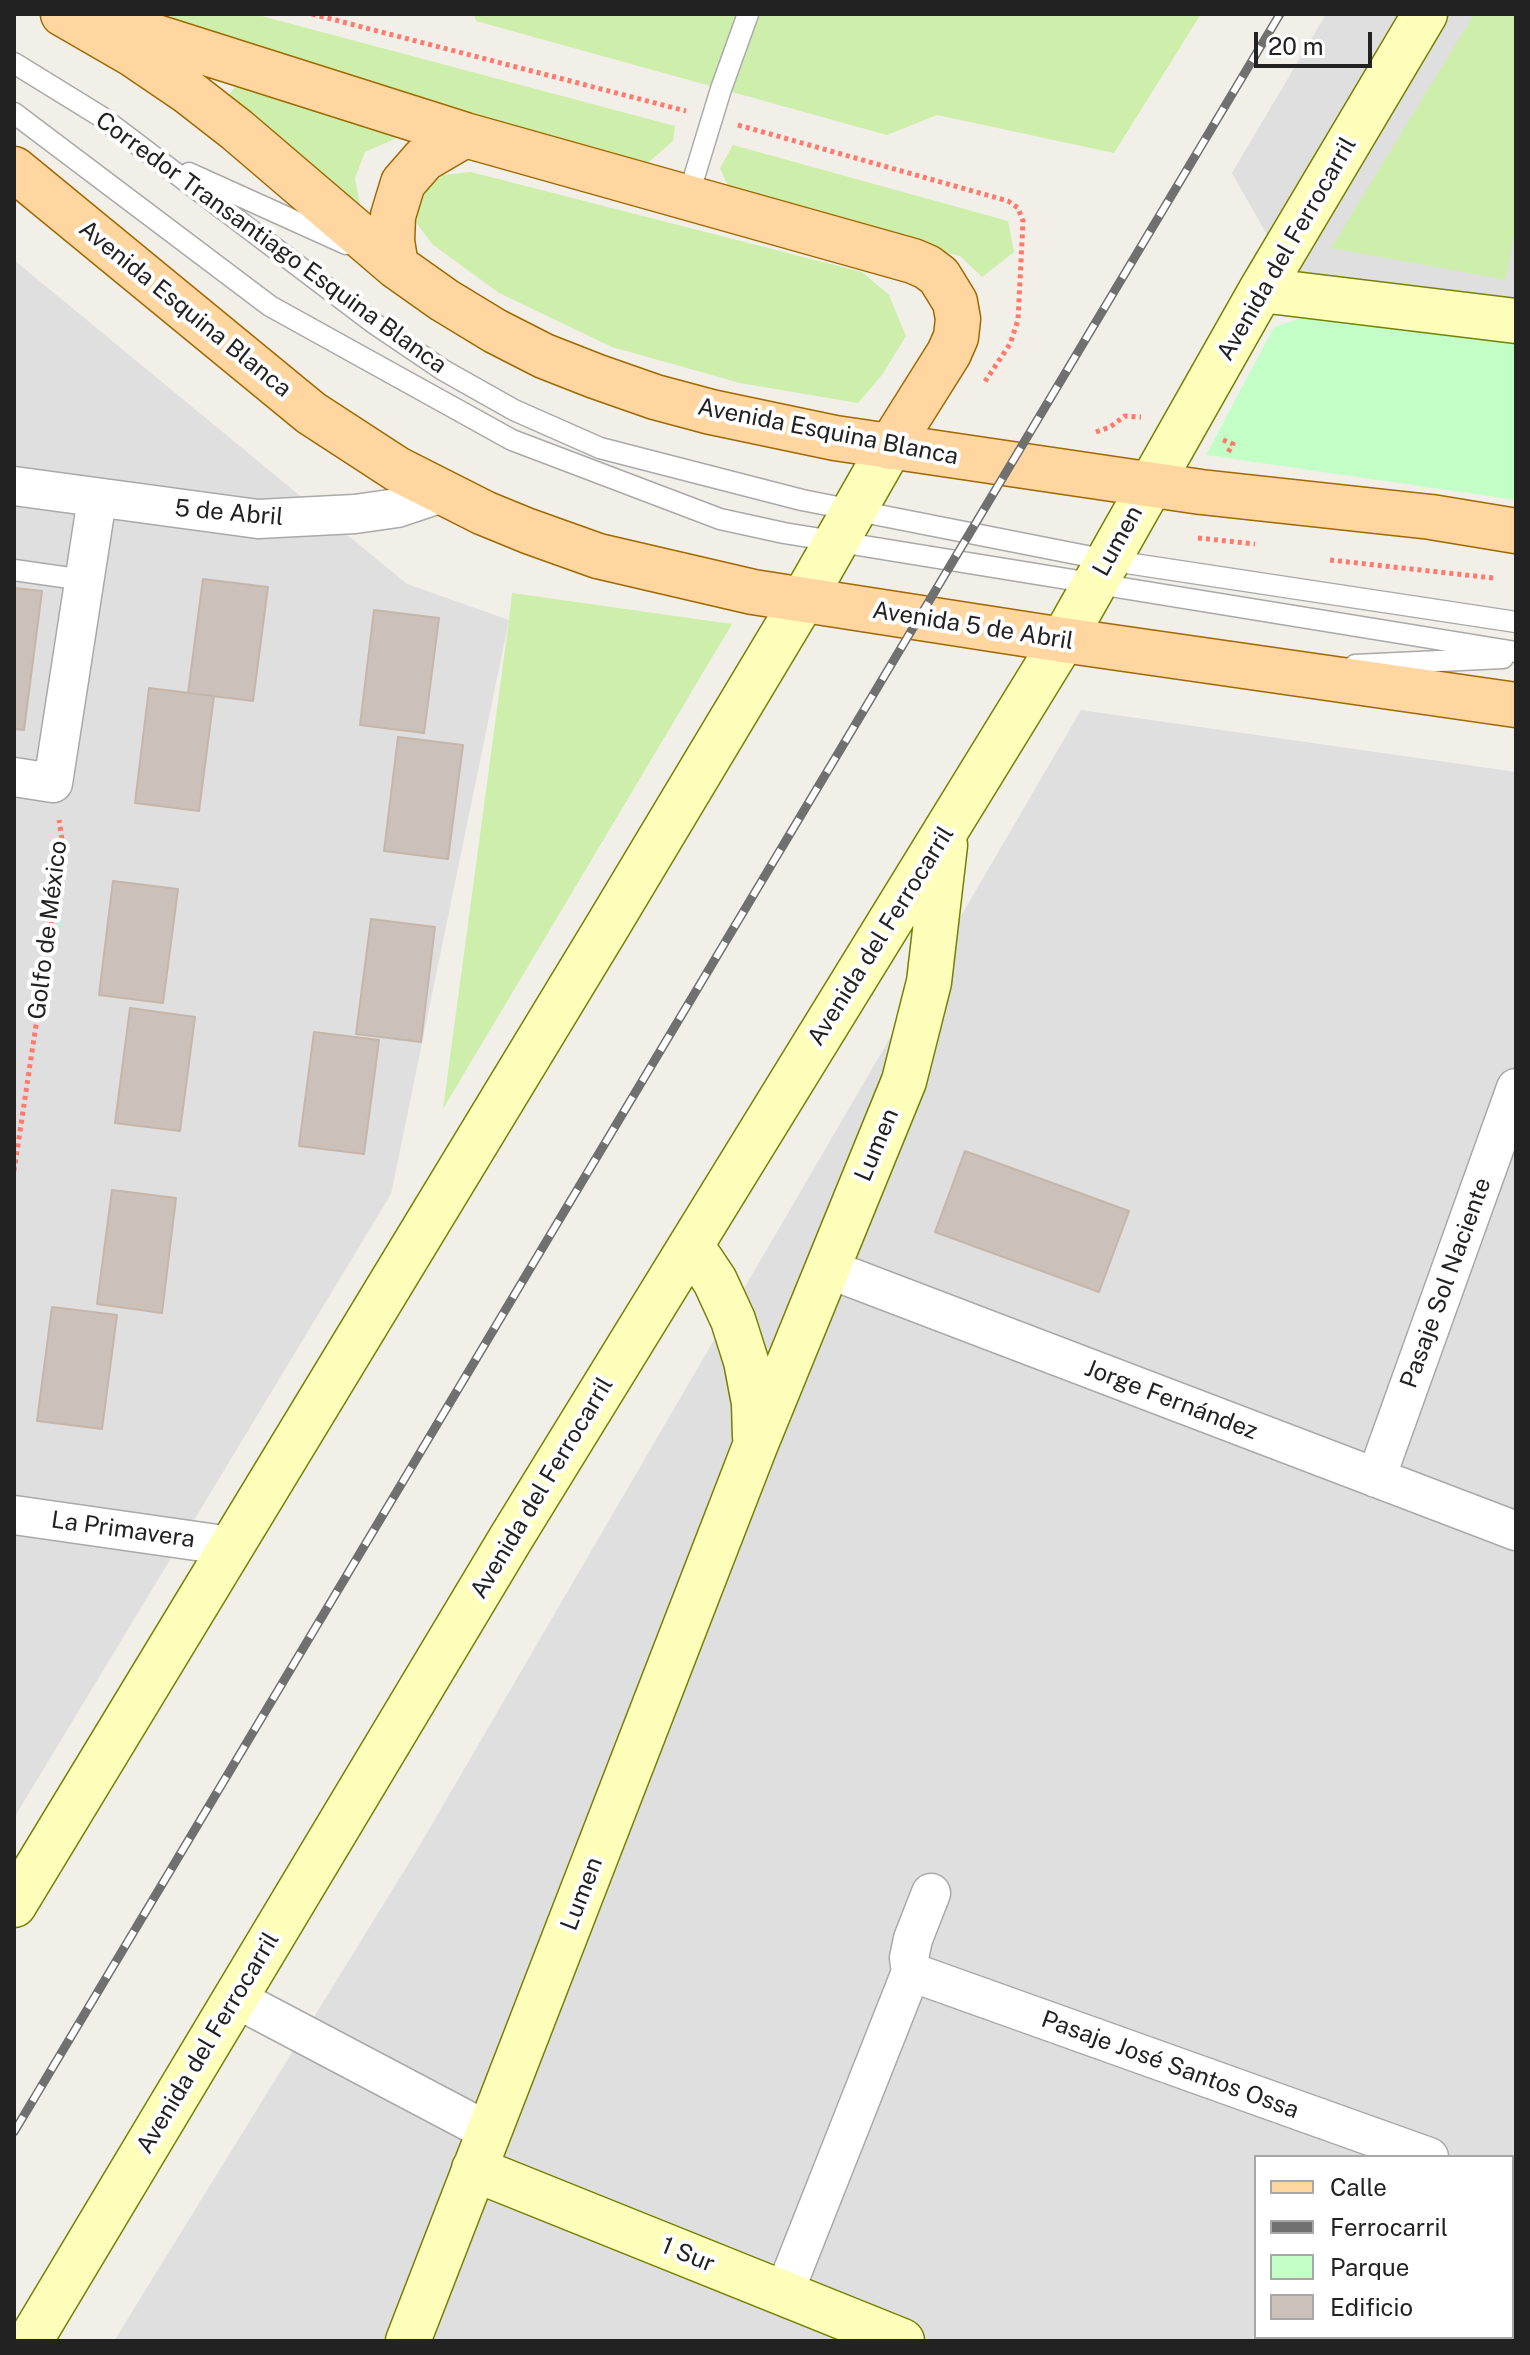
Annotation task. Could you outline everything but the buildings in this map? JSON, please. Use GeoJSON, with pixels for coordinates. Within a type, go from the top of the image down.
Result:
{"type":"FeatureCollection","features":[{"type":"Feature","properties":{"kind":"main road"},"geometry":{"type":"LineString","coordinates":[[73,19],[156,37],[465,135],[913,261],[939,276],[955,302],[958,319],[956,337],[890,447]]}},
{"type":"Feature","properties":{"kind":"main road","name":"Avenida Esquina Blanca"},"geometry":{"type":"LineString","coordinates":[[73,19],[187,91],[396,266],[444,300],[544,356],[595,376],[655,397],[724,415],[890,447],[1214,494],[1431,517],[1516,531]]}},
{"type":"Feature","properties":{"kind":"main road"},"geometry":{"type":"LineString","coordinates":[[396,266],[392,241],[393,216],[403,183],[424,159],[465,135]]}},
{"type":"Feature","properties":{"kind":"main road","name":"Avenida Esquina Blanca"},"geometry":{"type":"LineString","coordinates":[[14,169],[311,413],[386,463],[442,493]]}},
{"type":"Feature","properties":{"kind":"main road","name":"Avenida 5 de Abril"},"geometry":{"type":"LineString","coordinates":[[442,493],[528,531],[598,556],[753,592],[1516,705]]}},
{"type":"Feature","properties":{"kind":"street","name":"Avenida del Ferrocarril"},"geometry":{"type":"LineString","coordinates":[[1150,484],[1425,14]]}},
{"type":"Feature","properties":{"kind":"street"},"geometry":{"type":"LineString","coordinates":[[1261,290],[1516,321]]}},
{"type":"Feature","properties":{"kind":"street"},"geometry":{"type":"LineString","coordinates":[[14,1905],[803,600],[890,447]]}},
{"type":"Feature","properties":{"kind":"street","name":"Lumen"},"geometry":{"type":"LineString","coordinates":[[1063,640],[1150,484]]}},
{"type":"Feature","properties":{"kind":"street","name":"5 de Abril"},"geometry":{"type":"LineString","coordinates":[[14,486],[258,519],[355,514],[397,508],[442,493]]}},
{"type":"Feature","properties":{"kind":"street"},"geometry":{"type":"LineString","coordinates":[[14,777],[53,783],[97,499]]}},
{"type":"Feature","properties":{"kind":"street","name":"Avenida del Ferrocarril"},"geometry":{"type":"LineString","coordinates":[[30,2341],[691,1245],[1063,640]]}},
{"type":"Feature","properties":{"kind":"street","name":"Lumen"},"geometry":{"type":"LineString","coordinates":[[408,2341],[755,1446],[904,1081],[929,982],[946,830]]}},
{"type":"Feature","properties":{"kind":"street","name":"Pasaje Sol Naciente"},"geometry":{"type":"LineString","coordinates":[[1376,1478],[1516,1088]]}},
{"type":"Feature","properties":{"kind":"street","name":"Lumen"},"geometry":{"type":"LineString","coordinates":[[691,1245],[715,1281],[733,1320],[746,1361],[754,1403],[755,1446]]}},
{"type":"Feature","properties":{"kind":"street","name":"Jorge Fernández"},"geometry":{"type":"LineString","coordinates":[[826,1268],[1516,1531]]}},
{"type":"Feature","properties":{"kind":"street","name":"La Primavera"},"geometry":{"type":"LineString","coordinates":[[14,1515],[231,1546]]}},
{"type":"Feature","properties":{"kind":"street"},"geometry":{"type":"LineString","coordinates":[[784,2293],[911,1972],[909,1958],[913,1939],[931,1893]]}},
{"type":"Feature","properties":{"kind":"street","name":"Pasaje José Santos Ossa"},"geometry":{"type":"LineString","coordinates":[[911,1972],[1423,2155]]}},
{"type":"Feature","properties":{"kind":"street","name":"1 Sur"},"geometry":{"type":"LineString","coordinates":[[235,1998],[482,2151],[784,2293],[902,2341]]}},
{"type":"Feature","properties":{"kind":"lane"},"geometry":{"type":"LineString","coordinates":[[688,197],[748,14]]}},
{"type":"Feature","properties":{"kind":"lane","name":"Corredor Transantiago Esquina Blanca"},"geometry":{"type":"LineString","coordinates":[[14,63],[100,116],[375,324],[443,370],[514,410],[600,448],[730,483],[845,526]]}},
{"type":"Feature","properties":{"kind":"lane","name":"Corredor Transantiago Esquina Blanca"},"geometry":{"type":"LineString","coordinates":[[14,113],[270,306],[336,344],[377,363],[512,440],[720,519],[845,526],[1100,572],[1516,622]]}},
{"type":"Feature","properties":{"kind":"lane"},"geometry":{"type":"LineString","coordinates":[[153,156],[396,266]]}},
{"type":"Feature","properties":{"kind":"lane"},"geometry":{"type":"LineString","coordinates":[[845,526],[1516,652]]}},
{"type":"Feature","properties":{"kind":"lane"},"geometry":{"type":"LineString","coordinates":[[14,570],[84,580]]}},
{"type":"Feature","properties":{"kind":"lane"},"geometry":{"type":"LineString","coordinates":[[1263,669],[1516,658]]}},
{"type":"Feature","properties":{"kind":"path","name":"Golfo de México"},"geometry":{"type":"LineString","coordinates":[[14,1171],[63,846],[53,783]]}},
{"type":"Feature","properties":{"kind":"shaded area"},"geometry":{"type":"Polygon","coordinates":[[[1326,14],[1516,14],[1516,341],[1297,288],[1232,173],[1326,14]]]}},
{"type":"Feature","properties":{"kind":"shaded area"},"geometry":{"type":"Polygon","coordinates":[[[14,260],[407,584],[509,620],[391,1194],[14,1818],[14,260]]]}},
{"type":"Feature","properties":{"kind":"shaded area"},"geometry":{"type":"Polygon","coordinates":[[[1081,710],[1516,772],[1516,2341],[114,2341],[417,1850],[1081,710]]]}},
{"type":"Feature","properties":{"kind":"green space"},"geometry":{"type":"Polygon","coordinates":[[[171,14],[254,14],[675,126],[673,141],[644,166],[170,36],[171,14]]]}},
{"type":"Feature","properties":{"kind":"green space"},"geometry":{"type":"Polygon","coordinates":[[[474,14],[1201,14],[1114,153],[937,115],[887,135],[476,21],[474,14]]]}},
{"type":"Feature","properties":{"kind":"green space"},"geometry":{"type":"Polygon","coordinates":[[[1474,14],[1516,14],[1516,223],[1506,280],[1331,248],[1474,14]]]}},
{"type":"Feature","properties":{"kind":"green space"},"geometry":{"type":"Polygon","coordinates":[[[237,85],[397,138],[365,152],[355,178],[360,205],[227,97],[237,85]]]}},
{"type":"Feature","properties":{"kind":"green space"},"geometry":{"type":"Polygon","coordinates":[[[733,145],[1008,221],[1014,252],[982,277],[960,256],[731,193],[720,168],[733,145]]]}},
{"type":"Feature","properties":{"kind":"green space"},"geometry":{"type":"Polygon","coordinates":[[[471,172],[862,272],[889,295],[906,336],[882,375],[858,403],[740,383],[612,347],[499,293],[432,244],[412,217],[420,193],[443,175],[471,172]]]}},
{"type":"Feature","properties":{"kind":"green space"},"geometry":{"type":"Polygon","coordinates":[[[1307,316],[1516,341],[1516,500],[1206,455],[1274,327],[1307,316]]]}},
{"type":"Feature","properties":{"kind":"green space"},"geometry":{"type":"Polygon","coordinates":[[[512,593],[732,624],[443,1109],[509,620],[512,593]]]}},
{"type":"Feature","properties":{"kind":"railway"},"geometry":{"type":"LineString","coordinates":[[14,2132],[1280,14]]}}]}
